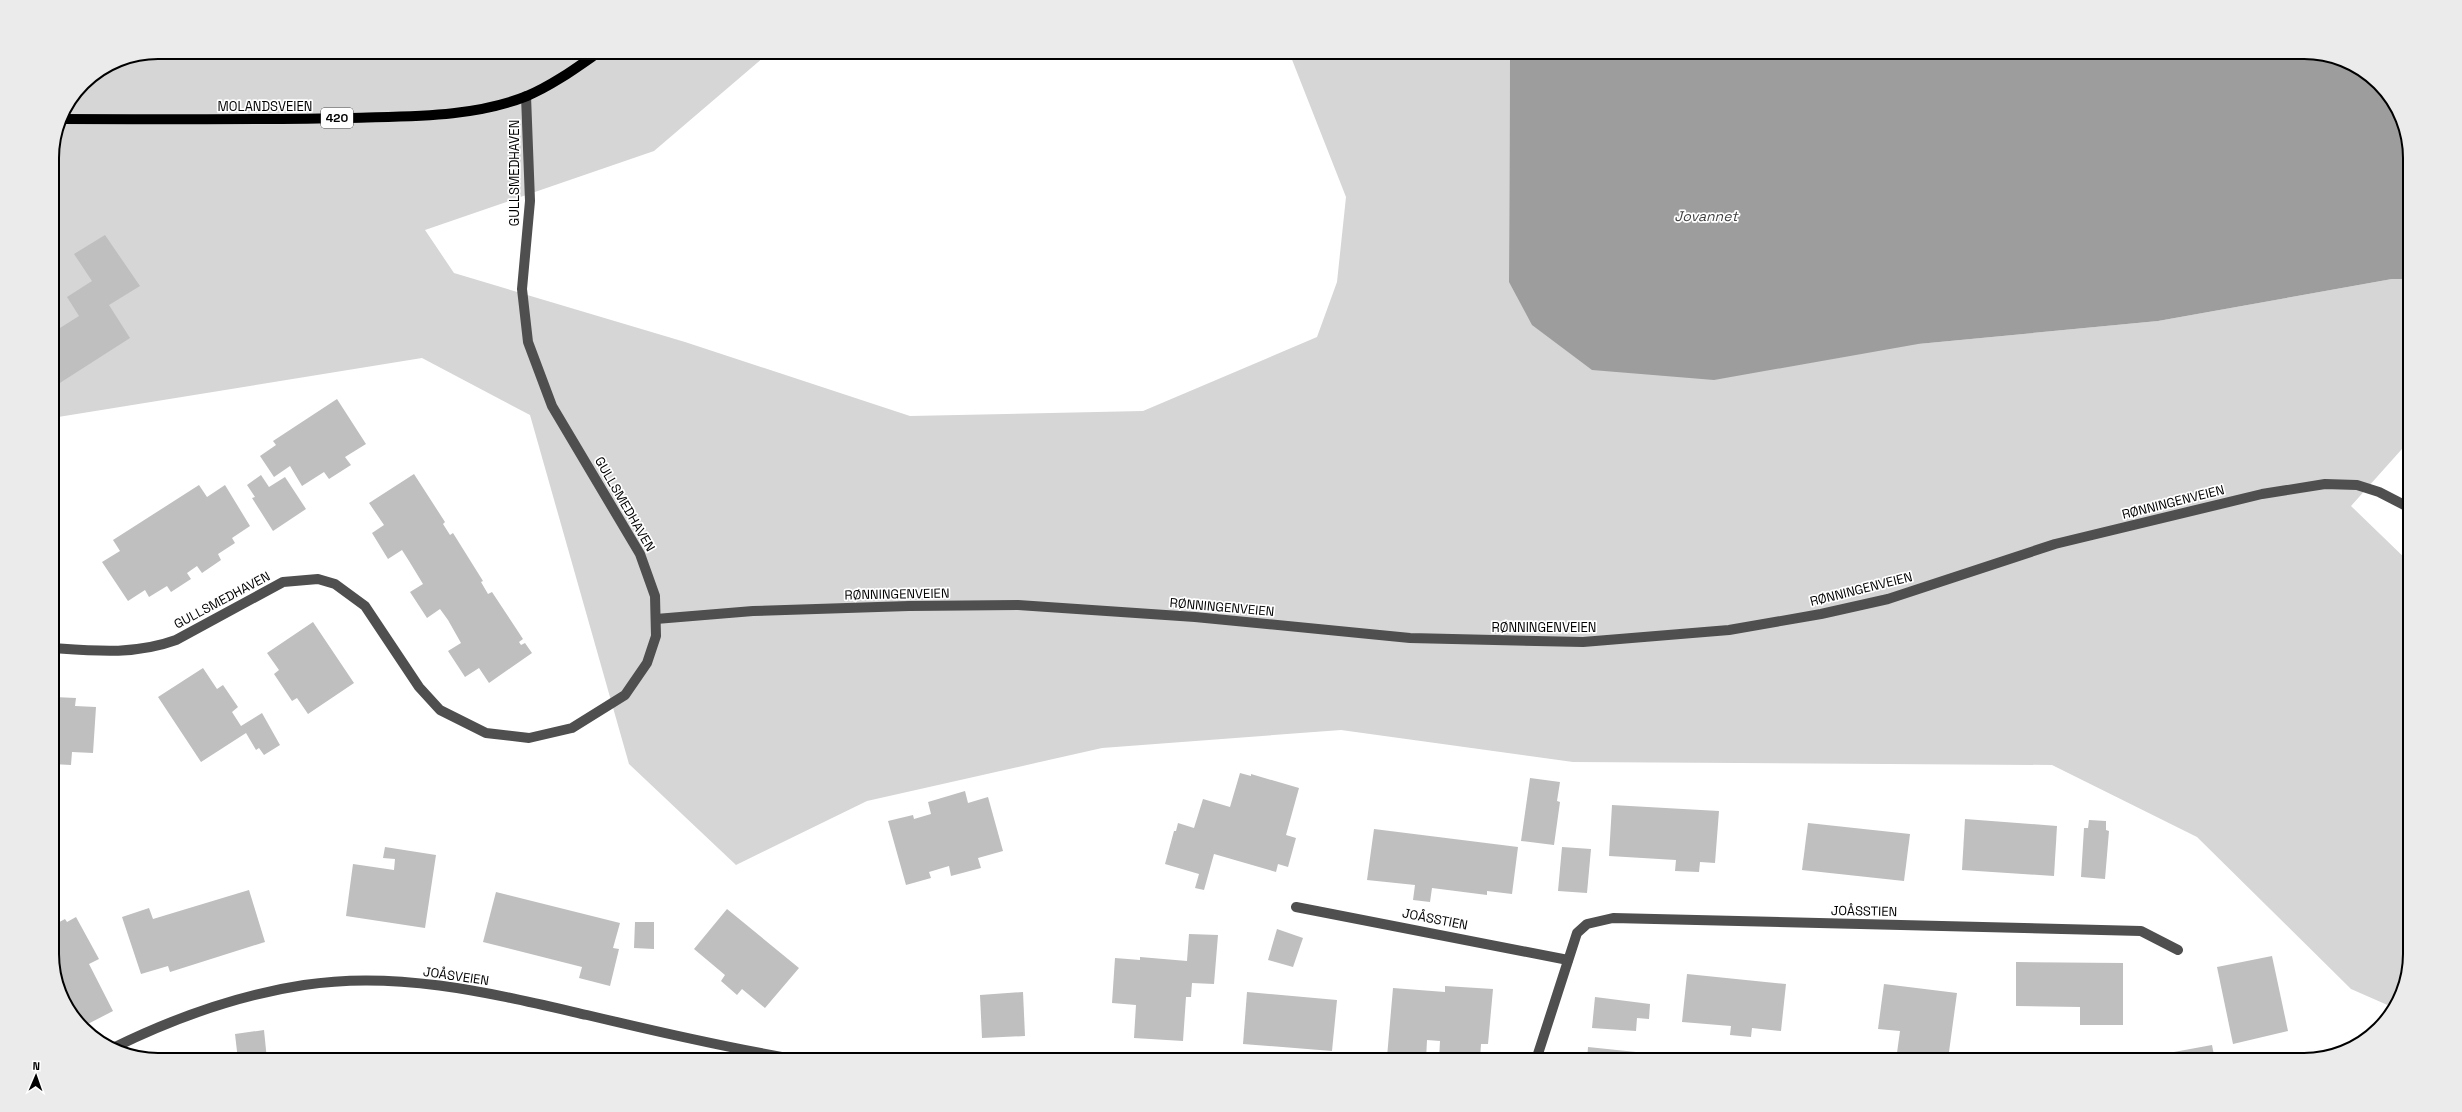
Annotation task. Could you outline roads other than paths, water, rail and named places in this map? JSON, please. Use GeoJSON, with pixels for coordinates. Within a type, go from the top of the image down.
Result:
{"type":"FeatureCollection","features":[{"type":"Feature","properties":{"kind":"main road","name":"MOLANDSVEIEN"},"geometry":{"type":"LineString","coordinates":[[67,119],[285,119],[426,115],[493,106],[526,96],[560,79],[589,59]]}},
{"type":"Feature","properties":{"kind":"street","name":"GULLSMEDHAVEN"},"geometry":{"type":"LineString","coordinates":[[59,648],[115,652],[157,647],[176,640],[283,582],[318,579],[335,584],[364,606],[419,688],[440,710],[486,733],[530,738],[572,728],[625,695],[647,663],[656,636],[655,596],[640,554],[552,406],[528,342],[522,290],[530,201],[526,96]]}},
{"type":"Feature","properties":{"kind":"street","name":"RØNNINGENVEIEN"},"geometry":{"type":"LineString","coordinates":[[656,619],[753,611],[909,606],[1018,605],[1195,617],[1410,638],[1583,642],[1729,630],[1829,612],[1888,599],[2055,544],[2262,494],[2325,484],[2357,485],[2379,492],[2403,504]]}},
{"type":"Feature","properties":{"kind":"street","name":"JOÅSSTIEN"},"geometry":{"type":"LineString","coordinates":[[1296,907],[1568,960]]}},
{"type":"Feature","properties":{"kind":"street","name":"JOÅSSTIEN"},"geometry":{"type":"LineString","coordinates":[[1538,1053],[1577,934],[1587,924],[1613,918],[2140,931],[2178,950]]}},
{"type":"Feature","properties":{"kind":"street","name":"JOÅSVEIEN"},"geometry":{"type":"LineString","coordinates":[[120,1045],[197,1012],[253,996],[304,985],[397,981],[454,987],[516,999],[728,1048],[758,1053]]}},
{"type":"Feature","properties":{"kind":"water","name":"Jovannet"},"geometry":{"type":"Polygon","coordinates":[[[1510,59],[2317,60],[2336,64],[2353,72],[2374,88],[2393,114],[2398,126],[2403,152],[2403,279],[2392,279],[2158,321],[1918,344],[1714,380],[1592,370],[1532,325],[1509,282],[1510,59]]]}}]}
